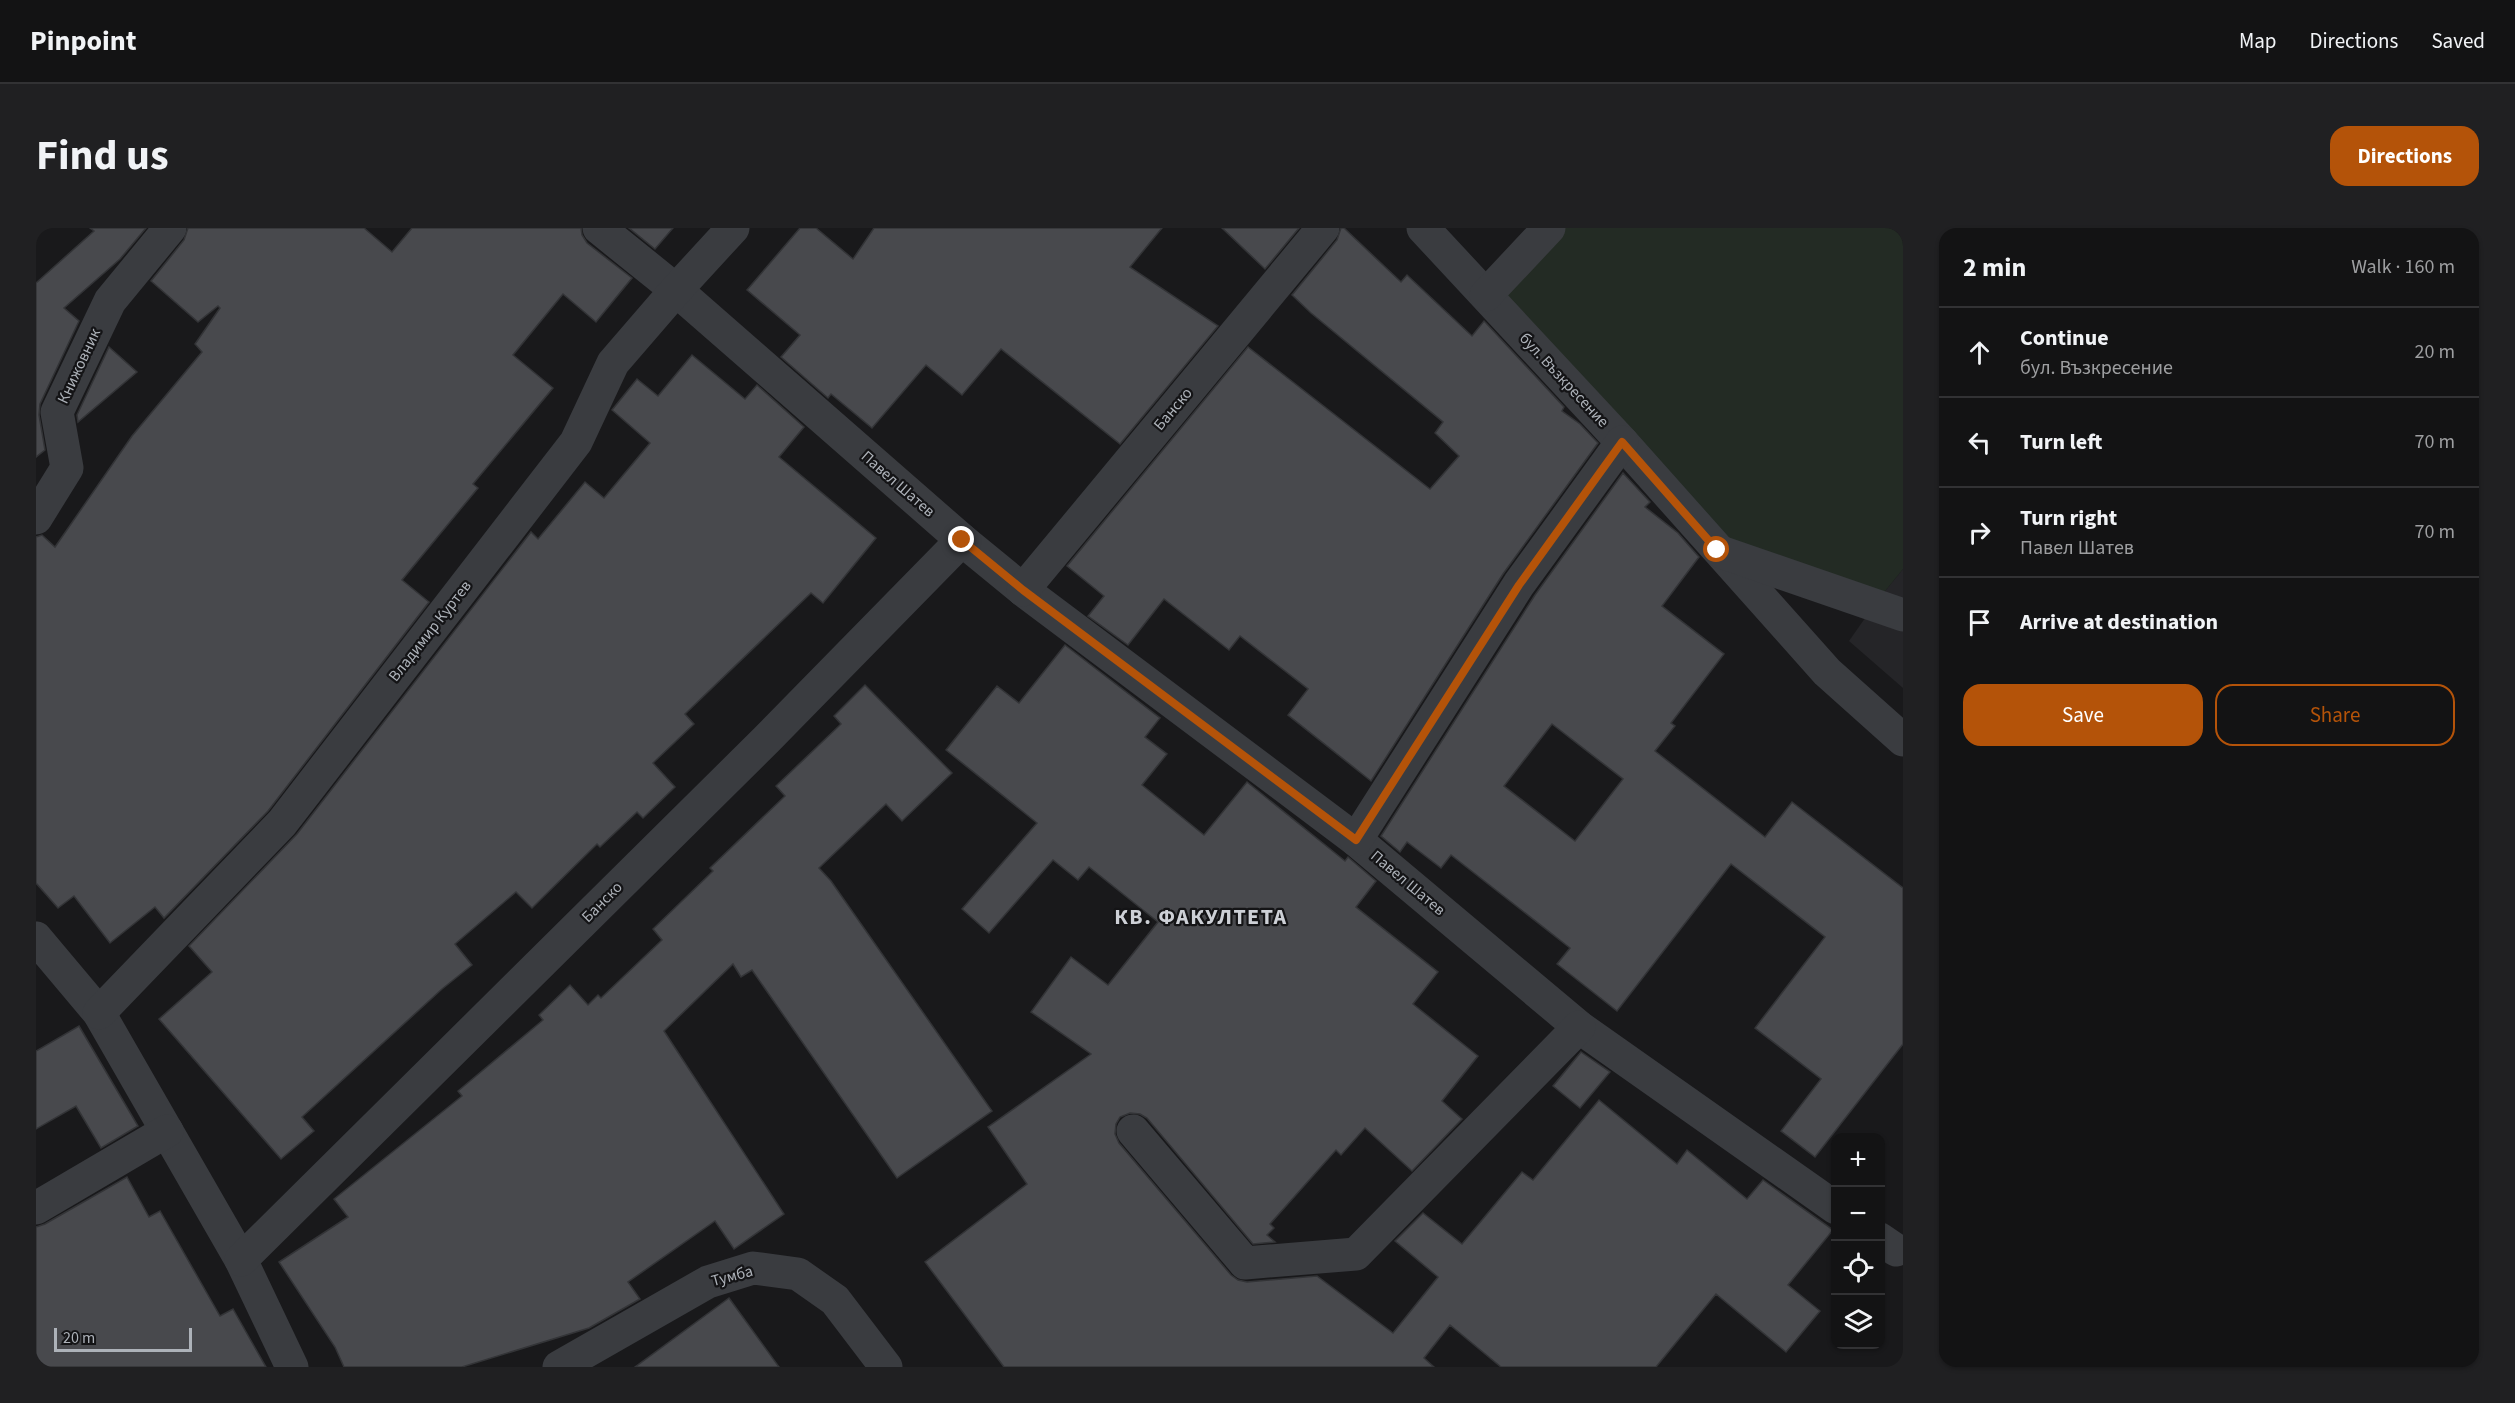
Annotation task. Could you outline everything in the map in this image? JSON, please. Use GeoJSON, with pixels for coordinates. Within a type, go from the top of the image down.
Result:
{"type":"FeatureCollection","features":[{"type":"Feature","properties":{"kind":"street","name":"Книжовник"},"geometry":{"type":"LineString","coordinates":[[36,518],[67,468],[57,412],[110,301],[170,228]]}},
{"type":"Feature","properties":{"kind":"street","name":"Павел Шатев"},"geometry":{"type":"LineString","coordinates":[[599,228],[676,290],[962,540],[1023,590],[1356,840],[1579,1028],[1831,1204]]}},
{"type":"Feature","properties":{"kind":"street","name":"Владимир Куртев"},"geometry":{"type":"LineString","coordinates":[[99,1013],[282,823],[576,442],[613,363],[733,228]]}},
{"type":"Feature","properties":{"kind":"street","name":"Банско"},"geometry":{"type":"LineString","coordinates":[[1023,590],[1323,228]]}},
{"type":"Feature","properties":{"kind":"street","name":"бул. Възкресение"},"geometry":{"type":"LineString","coordinates":[[1423,228],[1622,442],[1827,672],[1903,740]]}},
{"type":"Feature","properties":{"kind":"street"},"geometry":{"type":"LineString","coordinates":[[1486,295],[1549,228]]}},
{"type":"Feature","properties":{"kind":"street"},"geometry":{"type":"LineString","coordinates":[[1356,840],[1519,585],[1622,442]]}},
{"type":"Feature","properties":{"kind":"street","name":"Банско"},"geometry":{"type":"LineString","coordinates":[[241,1260],[757,748],[962,540]]}},
{"type":"Feature","properties":{"kind":"street"},"geometry":{"type":"LineString","coordinates":[[1717,550],[1903,615]]}},
{"type":"Feature","properties":{"kind":"street"},"geometry":{"type":"LineString","coordinates":[[36,938],[99,1013],[241,1260],[291,1367]]}},
{"type":"Feature","properties":{"kind":"street"},"geometry":{"type":"LineString","coordinates":[[1133,1131],[1245,1263],[1356,1254],[1579,1028]]}},
{"type":"Feature","properties":{"kind":"street"},"geometry":{"type":"LineString","coordinates":[[36,1208],[167,1131]]}},
{"type":"Feature","properties":{"kind":"street","name":"Тумба"},"geometry":{"type":"LineString","coordinates":[[559,1367],[708,1282],[753,1268],[798,1274],[835,1300],[886,1367]]}},
{"type":"Feature","properties":{"kind":"shaded area"},"geometry":{"type":"Polygon","coordinates":[[[1549,228],[1903,228],[1903,569],[1877,601],[1717,550],[1486,295],[1549,228]]]}},
{"type":"Feature","properties":{"kind":"shaded area"},"geometry":{"type":"Polygon","coordinates":[[[1903,569],[1903,688],[1849,641],[1903,569]]]}},
{"type":"Feature","properties":{"kind":"building"},"geometry":{"type":"Polygon","coordinates":[[[90,228],[146,228],[120,259],[64,308],[79,321],[40,404],[39,415],[45,450],[36,457],[36,283],[94,231],[90,228]]]}},
{"type":"Feature","properties":{"kind":"building"},"geometry":{"type":"Polygon","coordinates":[[[188,228],[364,228],[392,252],[412,228],[581,228],[587,243],[632,278],[596,322],[563,294],[513,355],[553,388],[473,484],[478,488],[402,580],[429,602],[268,811],[164,918],[155,907],[110,943],[74,896],[58,908],[36,883],[36,537],[42,535],[55,547],[132,436],[202,352],[195,344],[220,308],[218,306],[198,322],[151,281],[184,240],[188,228]]]}},
{"type":"Feature","properties":{"kind":"building"},"geometry":{"type":"Polygon","coordinates":[[[629,228],[673,228],[655,249],[629,228]]]}},
{"type":"Feature","properties":{"kind":"building"},"geometry":{"type":"Polygon","coordinates":[[[800,228],[816,228],[853,259],[874,228],[1162,228],[1130,267],[1218,326],[1120,444],[1001,349],[962,395],[926,365],[872,428],[831,394],[828,398],[781,357],[800,335],[747,290],[800,228]]]}},
{"type":"Feature","properties":{"kind":"building"},"geometry":{"type":"Polygon","coordinates":[[[1222,228],[1299,228],[1265,269],[1222,228]]]}},
{"type":"Feature","properties":{"kind":"building"},"geometry":{"type":"Polygon","coordinates":[[[1341,228],[1344,228],[1401,282],[1407,275],[1472,336],[1484,321],[1564,407],[1562,411],[1580,424],[1598,443],[1503,574],[1371,781],[1288,715],[1308,689],[1240,636],[1229,650],[1164,599],[1128,645],[1088,616],[1104,596],[1067,566],[1248,347],[1430,489],[1459,456],[1435,433],[1443,422],[1292,295],[1337,240],[1341,228]]]}},
{"type":"Feature","properties":{"kind":"building"},"geometry":{"type":"Polygon","coordinates":[[[109,347],[137,372],[78,422],[77,415],[109,347]]]}},
{"type":"Feature","properties":{"kind":"building"},"geometry":{"type":"Polygon","coordinates":[[[692,355],[745,399],[757,385],[804,427],[779,457],[876,538],[823,603],[811,593],[685,714],[694,724],[653,763],[675,787],[643,818],[637,812],[600,847],[597,844],[532,908],[516,892],[455,944],[472,965],[442,989],[302,1117],[314,1131],[281,1159],[159,1019],[212,972],[189,946],[297,834],[531,532],[538,539],[585,482],[604,498],[650,443],[612,410],[637,379],[658,396],[692,355]]]}},
{"type":"Feature","properties":{"kind":"building"},"geometry":{"type":"Polygon","coordinates":[[[1623,473],[1650,502],[1645,507],[1678,533],[1699,557],[1662,606],[1724,654],[1671,723],[1675,726],[1655,751],[1765,837],[1792,802],[1903,888],[1903,1044],[1834,1133],[1831,1133],[1831,1136],[1815,1157],[1781,1131],[1821,1079],[1755,1028],[1825,937],[1731,864],[1617,1011],[1557,964],[1570,948],[1451,855],[1441,868],[1407,842],[1400,852],[1381,836],[1535,595],[1623,473]],[[1552,724],[1504,786],[1575,841],[1623,779],[1552,724]]]}},
{"type":"Feature","properties":{"kind":"building"},"geometry":{"type":"Polygon","coordinates":[[[1065,645],[1160,718],[1145,737],[1167,754],[1142,785],[1204,835],[1247,782],[1345,861],[1348,857],[1376,881],[1356,907],[1438,972],[1413,1004],[1478,1056],[1442,1101],[1462,1119],[1412,1171],[1365,1128],[1341,1155],[1336,1150],[1270,1224],[1274,1228],[1267,1235],[1275,1242],[1253,1244],[1147,1118],[1140,1114],[1130,1113],[1120,1117],[1116,1124],[1115,1134],[1119,1143],[1231,1275],[1247,1282],[1317,1276],[1393,1333],[1438,1277],[1395,1241],[1423,1213],[1462,1244],[1522,1172],[1533,1180],[1599,1100],[1677,1164],[1687,1150],[1747,1199],[1763,1180],[1831,1229],[1831,1232],[1788,1285],[1820,1311],[1786,1352],[1716,1294],[1656,1367],[1501,1367],[1450,1325],[1424,1358],[1434,1367],[1004,1367],[925,1262],[1027,1184],[988,1127],[1091,1054],[1031,1012],[1071,957],[1108,985],[1158,922],[1089,867],[1078,880],[1053,860],[989,933],[962,909],[1037,823],[946,750],[997,686],[1019,703],[1065,645]]]}},
{"type":"Feature","properties":{"kind":"building"},"geometry":{"type":"Polygon","coordinates":[[[865,685],[952,773],[902,821],[886,804],[819,868],[831,881],[992,1111],[897,1178],[752,970],[741,977],[733,964],[664,1031],[784,1214],[734,1249],[715,1221],[628,1282],[640,1299],[589,1328],[462,1367],[344,1367],[335,1347],[279,1262],[348,1217],[334,1199],[462,1096],[458,1091],[543,1020],[539,1015],[570,985],[588,1005],[598,995],[601,998],[662,940],[653,929],[713,871],[710,868],[785,796],[776,786],[841,724],[834,716],[865,685]]]}},
{"type":"Feature","properties":{"kind":"building"},"geometry":{"type":"Polygon","coordinates":[[[79,1026],[138,1126],[101,1148],[76,1106],[36,1129],[36,1051],[79,1026]]]}},
{"type":"Feature","properties":{"kind":"building"},"geometry":{"type":"Polygon","coordinates":[[[1581,1052],[1610,1072],[1580,1108],[1553,1086],[1581,1052]]]}},
{"type":"Feature","properties":{"kind":"building"},"geometry":{"type":"Polygon","coordinates":[[[127,1177],[149,1217],[160,1211],[220,1316],[233,1309],[266,1367],[36,1367],[36,1227],[127,1177]]]}},
{"type":"Feature","properties":{"kind":"building"},"geometry":{"type":"Polygon","coordinates":[[[729,1298],[779,1367],[635,1367],[729,1298]]]}},
{"type":"Feature","properties":{"kind":"district","name":"КВ. ФАКУЛТЕТА"},"geometry":{"type":"Point","coordinates":[1201,917]}},
{"type":"Feature","properties":{"kind":"route"},"geometry":{"type":"LineString","coordinates":[[962,540],[1023,590],[1356,840],[1519,585],[1622,442],[1717,550]]}}]}
